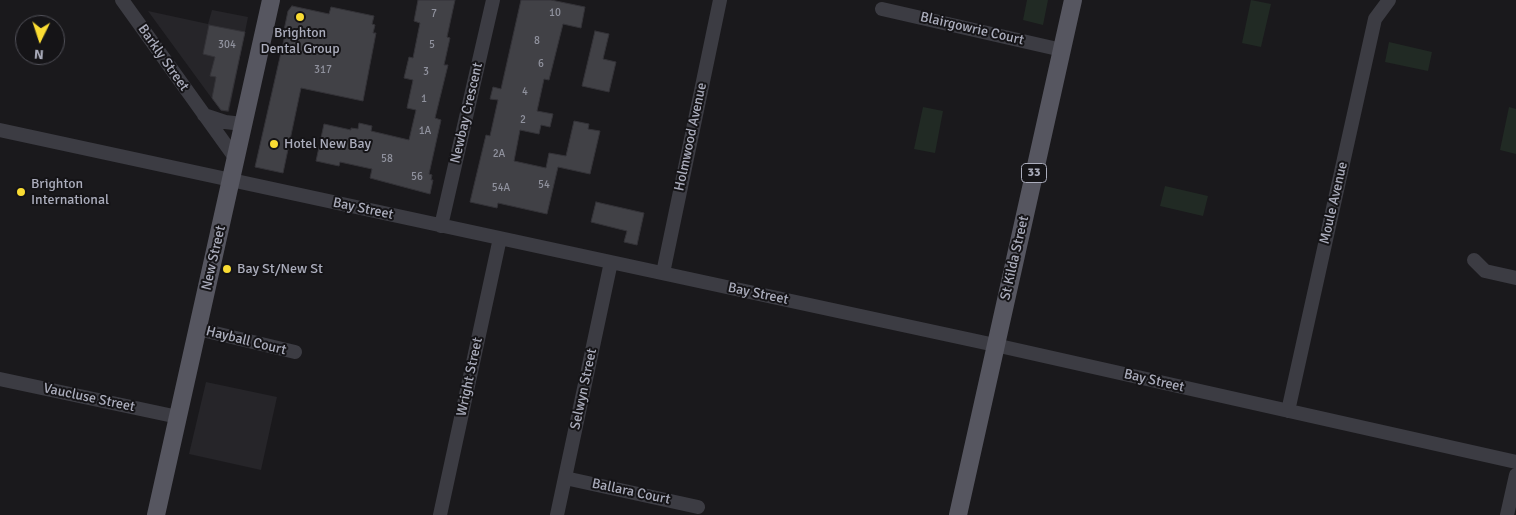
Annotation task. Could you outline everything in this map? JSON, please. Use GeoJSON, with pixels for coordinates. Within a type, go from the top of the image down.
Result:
{"type":"FeatureCollection","features":[{"type":"Feature","properties":{"kind":"main road","name":"New Street"},"geometry":{"type":"LineString","coordinates":[[156,515],[271,0]]}},
{"type":"Feature","properties":{"kind":"main road","name":"St Kilda Street"},"geometry":{"type":"LineString","coordinates":[[958,515],[1073,0]]}},
{"type":"Feature","properties":{"kind":"street","name":"Barkly Street"},"geometry":{"type":"LineString","coordinates":[[122,0],[236,159]]}},
{"type":"Feature","properties":{"kind":"street","name":"Newbay Crescent"},"geometry":{"type":"LineString","coordinates":[[441,226],[493,0]]}},
{"type":"Feature","properties":{"kind":"street","name":"Holmwood Avenue"},"geometry":{"type":"LineString","coordinates":[[663,273],[720,0]]}},
{"type":"Feature","properties":{"kind":"street","name":"Moule Avenue"},"geometry":{"type":"LineString","coordinates":[[1288,411],[1376,20],[1389,0]]}},
{"type":"Feature","properties":{"kind":"street","name":"Blairgowrie Court"},"geometry":{"type":"LineString","coordinates":[[882,9],[1062,50]]}},
{"type":"Feature","properties":{"kind":"street"},"geometry":{"type":"LineString","coordinates":[[204,115],[225,122],[244,124]]}},
{"type":"Feature","properties":{"kind":"street","name":"Bay Street"},"geometry":{"type":"LineString","coordinates":[[0,130],[995,345],[1516,462]]}},
{"type":"Feature","properties":{"kind":"street","name":"Wright Street"},"geometry":{"type":"LineString","coordinates":[[440,515],[500,238]]}},
{"type":"Feature","properties":{"kind":"street"},"geometry":{"type":"LineString","coordinates":[[1474,260],[1485,271],[1516,278]]}},
{"type":"Feature","properties":{"kind":"street","name":"Selwyn Street"},"geometry":{"type":"LineString","coordinates":[[557,515],[611,262]]}},
{"type":"Feature","properties":{"kind":"street","name":"Hayball Court"},"geometry":{"type":"LineString","coordinates":[[198,329],[295,352]]}},
{"type":"Feature","properties":{"kind":"street","name":"Vaucluse Street"},"geometry":{"type":"LineString","coordinates":[[0,379],[178,417]]}},
{"type":"Feature","properties":{"kind":"street"},"geometry":{"type":"LineString","coordinates":[[1507,515],[1516,475]]}},
{"type":"Feature","properties":{"kind":"street","name":"Ballara Court"},"geometry":{"type":"LineString","coordinates":[[564,478],[698,507]]}},
{"type":"Feature","properties":{"kind":"shaded area"},"geometry":{"type":"Polygon","coordinates":[[[1027,0],[1048,0],[1043,25],[1023,20],[1027,0]]]}},
{"type":"Feature","properties":{"kind":"shaded area"},"geometry":{"type":"Polygon","coordinates":[[[1251,0],[1271,4],[1261,47],[1242,43],[1251,0]]]}},
{"type":"Feature","properties":{"kind":"shaded area"},"geometry":{"type":"Polygon","coordinates":[[[212,10],[248,17],[229,112],[221,111],[148,11],[208,24],[212,10]]]}},
{"type":"Feature","properties":{"kind":"shaded area"},"geometry":{"type":"Polygon","coordinates":[[[1389,42],[1432,52],[1428,71],[1385,62],[1389,42]]]}},
{"type":"Feature","properties":{"kind":"shaded area"},"geometry":{"type":"Polygon","coordinates":[[[923,107],[943,111],[935,153],[914,149],[923,107]]]}},
{"type":"Feature","properties":{"kind":"shaded area"},"geometry":{"type":"Polygon","coordinates":[[[1509,107],[1516,109],[1516,154],[1500,150],[1509,107]]]}},
{"type":"Feature","properties":{"kind":"shaded area"},"geometry":{"type":"Polygon","coordinates":[[[1165,186],[1208,196],[1203,216],[1160,206],[1165,186]]]}},
{"type":"Feature","properties":{"kind":"shaded area"},"geometry":{"type":"Polygon","coordinates":[[[206,382],[277,397],[261,470],[189,454],[206,382]]]}},
{"type":"Feature","properties":{"kind":"building"},"geometry":{"type":"Polygon","coordinates":[[[418,0],[455,0],[447,37],[450,38],[444,65],[448,65],[435,118],[441,120],[429,174],[432,175],[431,180],[433,180],[430,194],[370,178],[372,169],[340,162],[339,166],[316,161],[324,124],[351,130],[351,128],[358,129],[359,123],[372,126],[371,131],[409,140],[416,110],[407,108],[413,80],[404,78],[409,57],[413,58],[420,23],[414,21],[418,0]]]}},
{"type":"Feature","properties":{"kind":"building"},"geometry":{"type":"Polygon","coordinates":[[[521,0],[551,0],[585,7],[581,28],[563,24],[549,80],[544,79],[537,111],[553,114],[550,127],[541,125],[539,134],[520,130],[514,161],[546,168],[549,153],[566,156],[574,121],[589,124],[588,129],[600,131],[590,174],[558,167],[547,214],[498,203],[497,208],[470,202],[486,135],[490,136],[498,100],[490,99],[493,87],[501,89],[521,0]]]}},
{"type":"Feature","properties":{"kind":"building"},"geometry":{"type":"Polygon","coordinates":[[[292,6],[329,14],[331,7],[374,16],[372,24],[375,25],[373,33],[376,33],[363,101],[301,88],[283,173],[255,167],[285,35],[283,35],[288,11],[292,6]]]}},
{"type":"Feature","properties":{"kind":"building"},"geometry":{"type":"Polygon","coordinates":[[[209,25],[245,32],[228,111],[221,110],[212,98],[216,77],[210,76],[215,57],[203,54],[209,25]]]}},
{"type":"Feature","properties":{"kind":"building"},"geometry":{"type":"Polygon","coordinates":[[[595,31],[609,34],[603,59],[616,62],[609,92],[582,86],[595,31]]]}},
{"type":"Feature","properties":{"kind":"building"},"geometry":{"type":"Polygon","coordinates":[[[596,202],[644,213],[637,245],[624,242],[627,231],[591,222],[596,202]]]}},
{"type":"Feature","properties":{"kind":"place","name":"Brighton Dental Group"},"geometry":{"type":"Point","coordinates":[300,17]}},
{"type":"Feature","properties":{"kind":"place","name":"Hotel New Bay"},"geometry":{"type":"Point","coordinates":[274,144]}},
{"type":"Feature","properties":{"kind":"place","name":"Brighton International"},"geometry":{"type":"Point","coordinates":[21,192]}},
{"type":"Feature","properties":{"kind":"place","name":"Bay St/New St"},"geometry":{"type":"Point","coordinates":[227,269]}}]}
